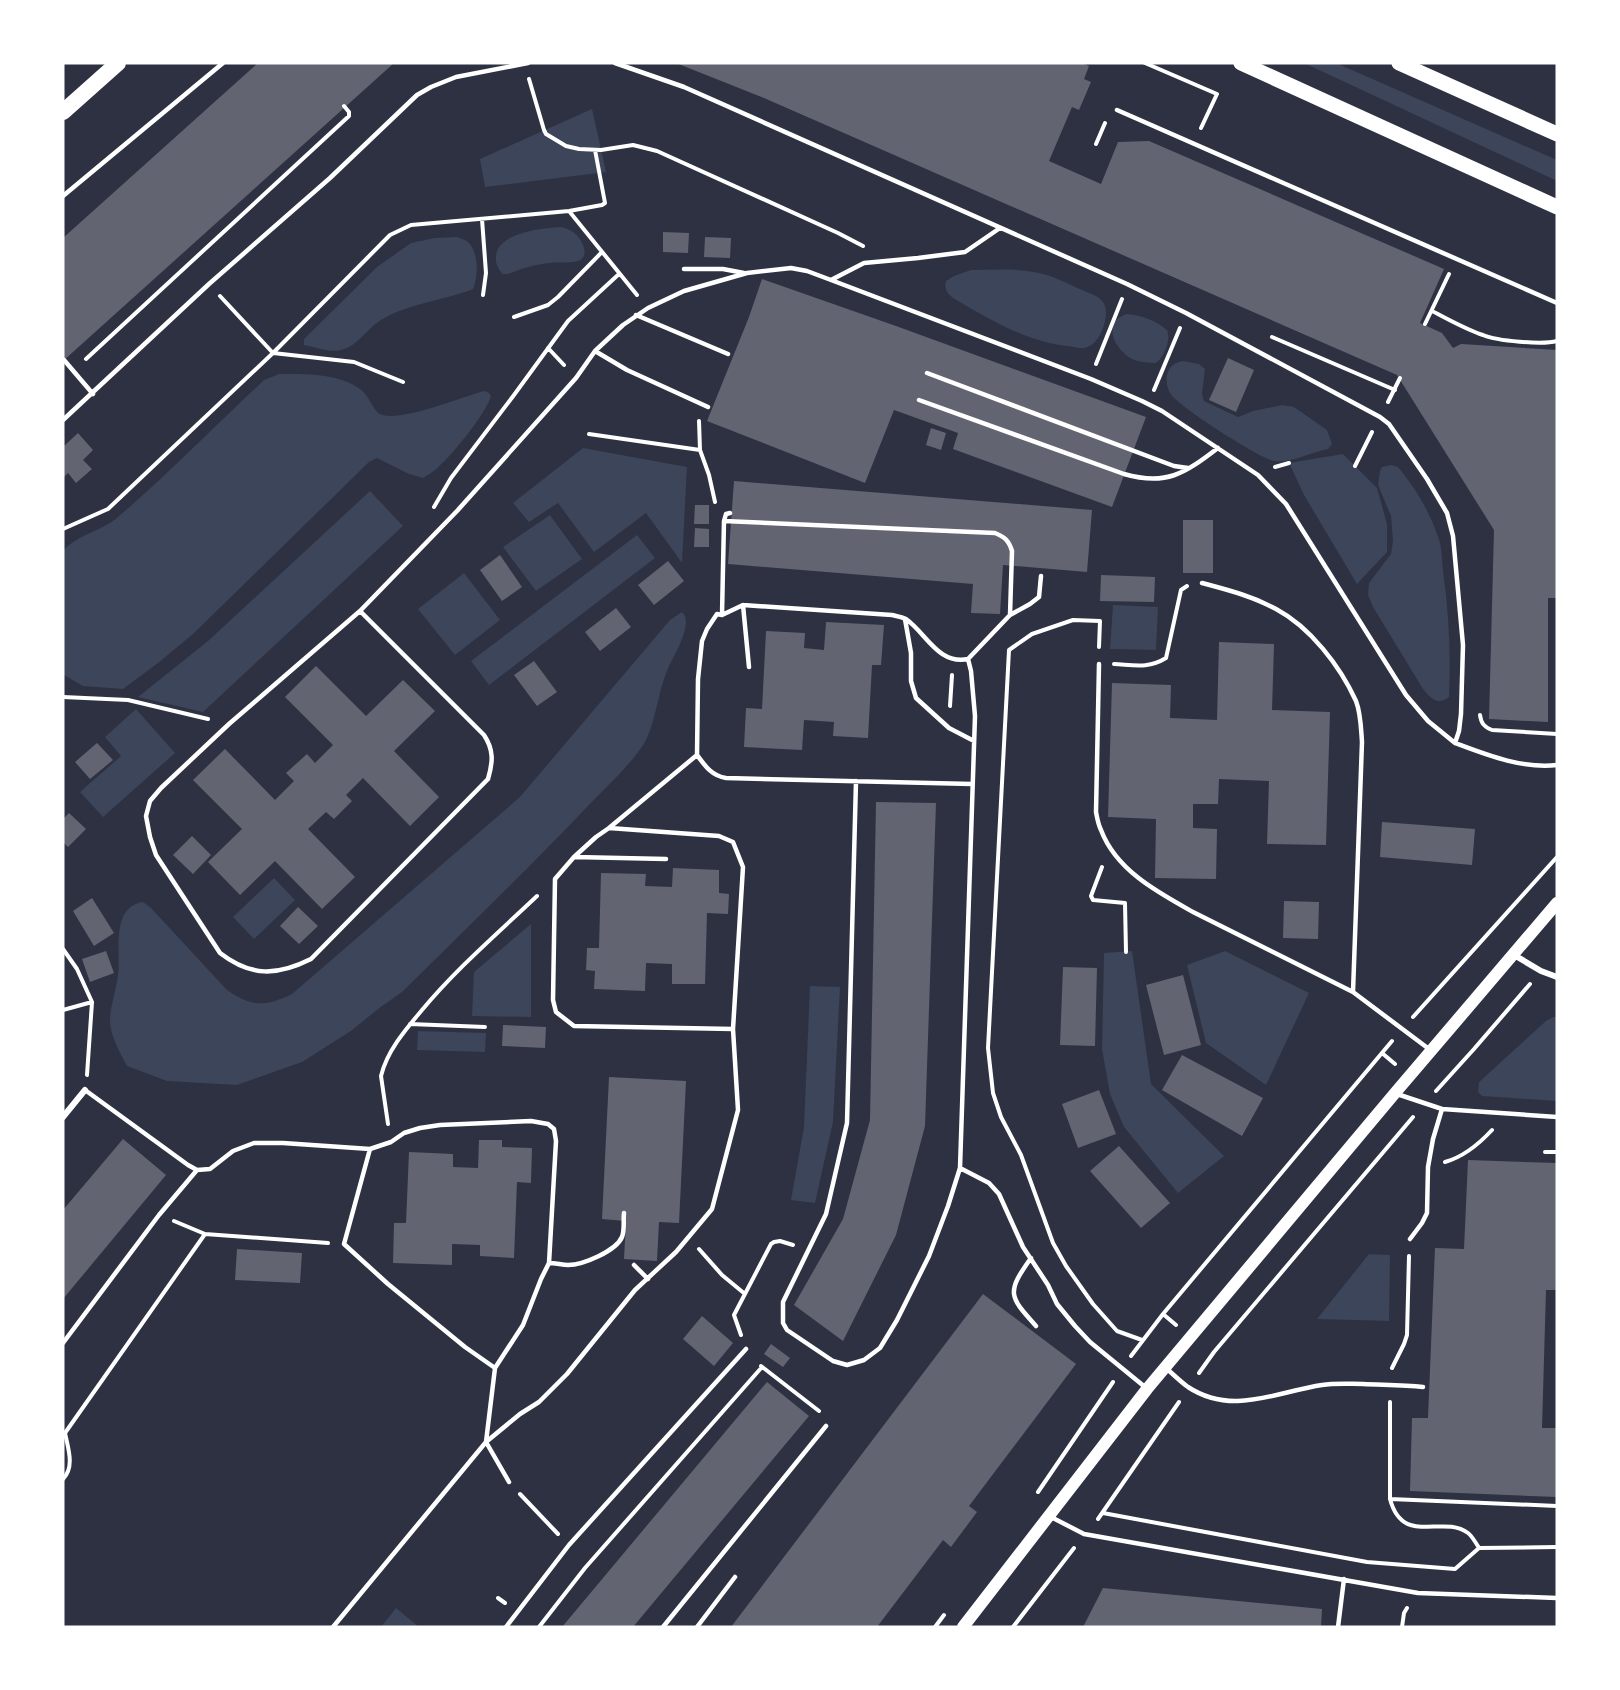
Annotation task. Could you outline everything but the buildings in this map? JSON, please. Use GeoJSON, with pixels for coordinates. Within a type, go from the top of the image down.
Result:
{"type":"FeatureCollection","features":[{"type":"Feature","properties":{"kind":"highway"},"geometry":{"type":"LineString","coordinates":[[63,112],[118,63]]}},
{"type":"Feature","properties":{"kind":"main road"},"geometry":{"type":"LineString","coordinates":[[1242,63],[1557,207]]}},
{"type":"Feature","properties":{"kind":"main road"},"geometry":{"type":"LineString","coordinates":[[1399,63],[1557,134]]}},
{"type":"Feature","properties":{"kind":"main road"},"geometry":{"type":"LineString","coordinates":[[963,1627],[1165,1367],[1557,903]]}},
{"type":"Feature","properties":{"kind":"street"},"geometry":{"type":"LineString","coordinates":[[1514,955],[1557,977]]}},
{"type":"Feature","properties":{"kind":"street"},"geometry":{"type":"LineString","coordinates":[[63,1118],[85,1090]]}},
{"type":"Feature","properties":{"kind":"lane"},"geometry":{"type":"LineString","coordinates":[[63,196],[223,63]]}},
{"type":"Feature","properties":{"kind":"lane"},"geometry":{"type":"LineString","coordinates":[[63,420],[209,284],[330,178],[417,95],[456,77],[526,63]]}},
{"type":"Feature","properties":{"kind":"lane"},"geometry":{"type":"LineString","coordinates":[[615,63],[684,87],[1127,284],[1186,313],[1380,417],[1389,424],[1427,479],[1447,513],[1453,537],[1463,645],[1461,714],[1455,743]]}},
{"type":"Feature","properties":{"kind":"lane"},"geometry":{"type":"LineString","coordinates":[[1117,110],[1557,303]]}},
{"type":"Feature","properties":{"kind":"lane"},"geometry":{"type":"LineString","coordinates":[[831,280],[864,263],[964,252],[1000,228]]}},
{"type":"Feature","properties":{"kind":"lane"},"geometry":{"type":"LineString","coordinates":[[684,268],[723,269],[747,273]]}},
{"type":"Feature","properties":{"kind":"lane"},"geometry":{"type":"LineString","coordinates":[[360,611],[484,735],[491,745],[492,765],[488,779],[311,959],[278,971],[262,972],[248,969],[234,964],[220,954],[156,855],[146,816],[150,801],[229,724],[360,611],[434,536],[576,378],[595,351],[623,325],[636,315],[684,291],[747,273],[791,268],[807,271],[1091,379],[1162,411],[1258,475],[1286,504],[1406,695],[1428,721],[1455,743],[1482,753],[1514,763],[1557,765]]}},
{"type":"Feature","properties":{"kind":"lane"},"geometry":{"type":"LineString","coordinates":[[636,315],[728,354]]}},
{"type":"Feature","properties":{"kind":"lane"},"geometry":{"type":"LineString","coordinates":[[595,351],[627,370],[708,407]]}},
{"type":"Feature","properties":{"kind":"lane"},"geometry":{"type":"LineString","coordinates":[[64,360],[93,394]]}},
{"type":"Feature","properties":{"kind":"lane"},"geometry":{"type":"LineString","coordinates":[[927,373],[1174,466],[1191,469]]}},
{"type":"Feature","properties":{"kind":"lane"},"geometry":{"type":"LineString","coordinates":[[919,400],[1140,479],[1160,479],[1191,469],[1218,448]]}},
{"type":"Feature","properties":{"kind":"lane"},"geometry":{"type":"LineString","coordinates":[[722,615],[724,521],[726,514],[730,513]]}},
{"type":"Feature","properties":{"kind":"lane"},"geometry":{"type":"LineString","coordinates":[[724,521],[995,533],[1010,543],[1012,551],[1010,615]]}},
{"type":"Feature","properties":{"kind":"lane"},"geometry":{"type":"LineString","coordinates":[[972,784],[717,777],[697,755],[698,679],[702,641],[717,614],[722,615],[743,605],[869,612],[905,619],[937,651],[953,659],[968,659],[1010,615],[1039,597],[1041,576]]}},
{"type":"Feature","properties":{"kind":"lane"},"geometry":{"type":"LineString","coordinates":[[1202,584],[1246,595],[1278,610],[1312,636],[1333,662],[1356,702],[1361,723],[1362,742],[1353,992]]}},
{"type":"Feature","properties":{"kind":"lane"},"geometry":{"type":"LineString","coordinates":[[743,605],[748,667]]}},
{"type":"Feature","properties":{"kind":"lane"},"geometry":{"type":"LineString","coordinates":[[905,619],[911,653],[911,681],[916,698],[949,728],[974,741]]}},
{"type":"Feature","properties":{"kind":"lane"},"geometry":{"type":"LineString","coordinates":[[856,781],[847,1123],[826,1214],[783,1302],[783,1323],[787,1330],[833,1361],[847,1365],[864,1360],[880,1348],[897,1320],[929,1256],[960,1168],[974,741],[974,695],[968,659]]}},
{"type":"Feature","properties":{"kind":"lane"},"geometry":{"type":"LineString","coordinates":[[1099,664],[1096,812],[1100,829],[1110,848],[1136,878],[1170,899],[1353,992],[1431,1051]]}},
{"type":"Feature","properties":{"kind":"lane"},"geometry":{"type":"LineString","coordinates":[[697,755],[596,837],[555,879],[553,1000],[556,1012],[574,1026],[733,1029]]}},
{"type":"Feature","properties":{"kind":"lane"},"geometry":{"type":"LineString","coordinates":[[333,1627],[486,1442],[539,1401],[567,1374],[635,1290],[689,1239],[712,1209],[738,1110],[733,1029],[743,867],[733,842],[719,836],[609,828]]}},
{"type":"Feature","properties":{"kind":"lane"},"geometry":{"type":"LineString","coordinates":[[574,857],[666,859]]}},
{"type":"Feature","properties":{"kind":"lane"},"geometry":{"type":"LineString","coordinates":[[85,1090],[197,1170],[210,1169],[233,1151],[254,1143],[370,1149],[420,1128],[531,1121],[548,1124],[554,1129],[556,1141],[549,1263],[523,1324],[495,1368],[486,1442],[509,1482]]}},
{"type":"Feature","properties":{"kind":"lane"},"geometry":{"type":"LineString","coordinates":[[1395,1093],[1442,1109],[1557,1117]]}},
{"type":"Feature","properties":{"kind":"lane"},"geometry":{"type":"LineString","coordinates":[[1410,1239],[1422,1223],[1426,1213],[1428,1167],[1442,1109]]}},
{"type":"Feature","properties":{"kind":"lane"},"geometry":{"type":"LineString","coordinates":[[370,1149],[344,1244],[465,1347],[495,1368]]}},
{"type":"Feature","properties":{"kind":"lane"},"geometry":{"type":"LineString","coordinates":[[960,1168],[990,1183],[999,1194],[1023,1247],[1058,1304],[1075,1326],[1090,1342],[1147,1389]]}},
{"type":"Feature","properties":{"kind":"lane"},"geometry":{"type":"LineString","coordinates":[[63,1343],[159,1215],[197,1170]]}},
{"type":"Feature","properties":{"kind":"lane"},"geometry":{"type":"LineString","coordinates":[[549,1263],[570,1265],[590,1260],[608,1251],[621,1239],[624,1213]]}},
{"type":"Feature","properties":{"kind":"lane"},"geometry":{"type":"LineString","coordinates":[[1030,1258],[1018,1275],[1013,1292],[1019,1307],[1036,1326]]}},
{"type":"Feature","properties":{"kind":"lane"},"geometry":{"type":"LineString","coordinates":[[634,1265],[648,1279]]}},
{"type":"Feature","properties":{"kind":"lane"},"geometry":{"type":"LineString","coordinates":[[506,1627],[569,1545],[746,1349]]}},
{"type":"Feature","properties":{"kind":"lane"},"geometry":{"type":"LineString","coordinates":[[1165,1367],[1189,1387],[1217,1400],[1240,1401],[1265,1398],[1323,1384],[1423,1386]]}},
{"type":"Feature","properties":{"kind":"lane"},"geometry":{"type":"LineString","coordinates":[[663,1627],[826,1426]]}},
{"type":"Feature","properties":{"kind":"lane"},"geometry":{"type":"LineString","coordinates":[[1048,1515],[1084,1534],[1418,1593],[1557,1598]]}},
{"type":"Feature","properties":{"kind":"lane"},"geometry":{"type":"LineString","coordinates":[[697,1627],[735,1578]]}},
{"type":"Feature","properties":{"kind":"lane"},"geometry":{"type":"LineString","coordinates":[[1338,1627],[1344,1579]]}},
{"type":"Feature","properties":{"kind":"path"},"geometry":{"type":"LineString","coordinates":[[526,63],[546,134],[566,146],[579,150],[595,150],[633,145],[657,151],[838,233],[891,261]]}},
{"type":"Feature","properties":{"kind":"path"},"geometry":{"type":"LineString","coordinates":[[1145,63],[1217,94],[1202,125]]}},
{"type":"Feature","properties":{"kind":"path"},"geometry":{"type":"LineString","coordinates":[[72,371],[349,116],[344,106]]}},
{"type":"Feature","properties":{"kind":"path"},"geometry":{"type":"LineString","coordinates":[[63,529],[108,509],[273,353],[390,235],[411,225],[569,211],[602,205],[605,203],[595,150]]}},
{"type":"Feature","properties":{"kind":"path"},"geometry":{"type":"LineString","coordinates":[[569,211],[630,286]]}},
{"type":"Feature","properties":{"kind":"path"},"geometry":{"type":"LineString","coordinates":[[482,219],[486,273],[483,295]]}},
{"type":"Feature","properties":{"kind":"path"},"geometry":{"type":"LineString","coordinates":[[514,317],[548,305],[602,252]]}},
{"type":"Feature","properties":{"kind":"path"},"geometry":{"type":"LineString","coordinates":[[1425,324],[1453,265]]}},
{"type":"Feature","properties":{"kind":"path"},"geometry":{"type":"LineString","coordinates":[[451,478],[568,321],[619,274]]}},
{"type":"Feature","properties":{"kind":"path"},"geometry":{"type":"LineString","coordinates":[[209,284],[273,353],[354,362],[404,381]]}},
{"type":"Feature","properties":{"kind":"path"},"geometry":{"type":"LineString","coordinates":[[1091,379],[1127,284]]}},
{"type":"Feature","properties":{"kind":"path"},"geometry":{"type":"LineString","coordinates":[[1432,311],[1484,336],[1525,342],[1552,343],[1557,341]]}},
{"type":"Feature","properties":{"kind":"path"},"geometry":{"type":"LineString","coordinates":[[1148,405],[1186,313]]}},
{"type":"Feature","properties":{"kind":"path"},"geometry":{"type":"LineString","coordinates":[[548,348],[576,378]]}},
{"type":"Feature","properties":{"kind":"path"},"geometry":{"type":"LineString","coordinates":[[1355,465],[1400,378]]}},
{"type":"Feature","properties":{"kind":"path"},"geometry":{"type":"LineString","coordinates":[[589,434],[700,450],[699,419]]}},
{"type":"Feature","properties":{"kind":"path"},"geometry":{"type":"LineString","coordinates":[[1142,1340],[1117,1332],[1093,1304],[1053,1244],[1021,1155],[1001,1117],[993,1093],[988,1048],[1009,650],[1032,634],[1073,620],[1100,621],[1099,664],[1156,664],[1166,658],[1181,590]]}},
{"type":"Feature","properties":{"kind":"path"},"geometry":{"type":"LineString","coordinates":[[949,728],[953,659]]}},
{"type":"Feature","properties":{"kind":"path"},"geometry":{"type":"LineString","coordinates":[[63,697],[128,700],[229,724]]}},
{"type":"Feature","properties":{"kind":"path"},"geometry":{"type":"LineString","coordinates":[[1480,706],[1481,721],[1485,727],[1492,730],[1557,734]]}},
{"type":"Feature","properties":{"kind":"path"},"geometry":{"type":"LineString","coordinates":[[1110,848],[1091,896],[1093,900],[1125,903],[1126,952]]}},
{"type":"Feature","properties":{"kind":"path"},"geometry":{"type":"LineString","coordinates":[[1032,1501],[1142,1340],[1403,1029],[1557,857]]}},
{"type":"Feature","properties":{"kind":"path"},"geometry":{"type":"LineString","coordinates":[[384,1101],[381,1076],[399,1038],[457,971],[555,879]]}},
{"type":"Feature","properties":{"kind":"path"},"geometry":{"type":"LineString","coordinates":[[63,949],[77,969],[92,1002],[85,1090]]}},
{"type":"Feature","properties":{"kind":"path"},"geometry":{"type":"LineString","coordinates":[[1013,1627],[1084,1534],[1103,1513],[1214,1352],[1541,970]]}},
{"type":"Feature","properties":{"kind":"path"},"geometry":{"type":"LineString","coordinates":[[63,1010],[92,1002]]}},
{"type":"Feature","properties":{"kind":"path"},"geometry":{"type":"LineString","coordinates":[[410,1024],[484,1027]]}},
{"type":"Feature","properties":{"kind":"path"},"geometry":{"type":"LineString","coordinates":[[1428,1167],[1455,1159],[1473,1148],[1491,1131],[1502,1114]]}},
{"type":"Feature","properties":{"kind":"path"},"geometry":{"type":"LineString","coordinates":[[1545,1152],[1557,1152]]}},
{"type":"Feature","properties":{"kind":"path"},"geometry":{"type":"LineString","coordinates":[[159,1215],[205,1234],[344,1244]]}},
{"type":"Feature","properties":{"kind":"path"},"geometry":{"type":"LineString","coordinates":[[63,1479],[68,1474],[70,1462],[64,1433],[205,1234]]}},
{"type":"Feature","properties":{"kind":"path"},"geometry":{"type":"LineString","coordinates":[[689,1239],[722,1275],[745,1294]]}},
{"type":"Feature","properties":{"kind":"path"},"geometry":{"type":"LineString","coordinates":[[1410,1239],[1407,1335],[1391,1372],[1390,1384],[1390,1499],[1393,1509],[1401,1519],[1412,1526],[1458,1528],[1469,1533],[1479,1548]]}},
{"type":"Feature","properties":{"kind":"path"},"geometry":{"type":"LineString","coordinates":[[771,1244],[734,1315],[746,1349],[762,1367],[821,1412],[828,1423],[826,1426]]}},
{"type":"Feature","properties":{"kind":"path"},"geometry":{"type":"LineString","coordinates":[[539,1627],[585,1568],[762,1367]]}},
{"type":"Feature","properties":{"kind":"path"},"geometry":{"type":"LineString","coordinates":[[509,1482],[544,1518]]}},
{"type":"Feature","properties":{"kind":"path"},"geometry":{"type":"LineString","coordinates":[[1390,1499],[1557,1506]]}},
{"type":"Feature","properties":{"kind":"path"},"geometry":{"type":"LineString","coordinates":[[1103,1513],[1367,1562],[1455,1569],[1479,1548],[1557,1547]]}},
{"type":"Feature","properties":{"kind":"path"},"geometry":{"type":"LineString","coordinates":[[934,1627],[948,1609]]}},
{"type":"Feature","properties":{"kind":"path"},"geometry":{"type":"LineString","coordinates":[[1402,1627],[1404,1613]]}},
{"type":"Feature","properties":{"kind":"shaded area"},"geometry":{"type":"Polygon","coordinates":[[[1304,63],[1336,63],[1557,160],[1557,181],[1304,63]]]}},
{"type":"Feature","properties":{"kind":"shaded area"},"geometry":{"type":"Polygon","coordinates":[[[592,109],[606,172],[485,187],[480,159],[592,109]]]}},
{"type":"Feature","properties":{"kind":"shaded area"},"geometry":{"type":"Polygon","coordinates":[[[562,227],[574,233],[581,241],[585,252],[580,260],[539,264],[508,274],[503,274],[500,270],[496,263],[496,256],[505,241],[523,233],[562,227]]]}},
{"type":"Feature","properties":{"kind":"shaded area"},"geometry":{"type":"Polygon","coordinates":[[[457,237],[469,243],[475,254],[477,273],[473,289],[392,314],[381,320],[352,345],[341,350],[327,350],[304,345],[304,339],[377,267],[411,243],[435,238],[457,237]]]}},
{"type":"Feature","properties":{"kind":"shaded area"},"geometry":{"type":"Polygon","coordinates":[[[971,270],[1031,271],[1054,277],[1091,294],[1101,300],[1106,310],[1101,333],[1091,345],[1080,348],[1035,339],[1007,328],[948,293],[945,286],[946,281],[971,270]]]}},
{"type":"Feature","properties":{"kind":"shaded area"},"geometry":{"type":"Polygon","coordinates":[[[1126,314],[1148,319],[1167,330],[1166,348],[1156,363],[1132,359],[1118,347],[1112,330],[1117,319],[1126,314]]]}},
{"type":"Feature","properties":{"kind":"shaded area"},"geometry":{"type":"Polygon","coordinates":[[[1183,361],[1199,364],[1205,369],[1202,394],[1204,401],[1238,417],[1253,411],[1282,405],[1294,407],[1327,430],[1332,444],[1328,449],[1280,461],[1274,461],[1252,451],[1187,409],[1170,393],[1167,382],[1169,369],[1172,365],[1183,361]]]}},
{"type":"Feature","properties":{"kind":"shaded area"},"geometry":{"type":"Polygon","coordinates":[[[279,374],[332,377],[342,380],[360,389],[378,413],[389,416],[431,408],[484,391],[491,396],[475,424],[458,446],[442,464],[423,478],[409,474],[377,458],[369,462],[193,634],[123,689],[83,686],[64,675],[63,551],[76,540],[112,522],[174,467],[264,380],[279,374]]]}},
{"type":"Feature","properties":{"kind":"shaded area"},"geometry":{"type":"Polygon","coordinates":[[[583,448],[687,467],[682,563],[646,513],[594,552],[558,503],[529,522],[513,503],[583,448]]]}},
{"type":"Feature","properties":{"kind":"shaded area"},"geometry":{"type":"Polygon","coordinates":[[[1343,454],[1377,488],[1387,524],[1387,552],[1357,584],[1304,495],[1289,463],[1343,454]]]}},
{"type":"Feature","properties":{"kind":"shaded area"},"geometry":{"type":"Polygon","coordinates":[[[1391,465],[1398,467],[1417,493],[1431,519],[1440,543],[1448,618],[1450,666],[1449,697],[1441,701],[1431,698],[1423,689],[1368,595],[1369,583],[1391,554],[1393,541],[1391,516],[1378,485],[1382,467],[1391,465]]]}},
{"type":"Feature","properties":{"kind":"shaded area"},"geometry":{"type":"Polygon","coordinates":[[[370,491],[403,526],[203,712],[138,697],[208,641],[370,491]]]}},
{"type":"Feature","properties":{"kind":"shaded area"},"geometry":{"type":"Polygon","coordinates":[[[550,515],[582,559],[536,591],[503,547],[550,515]]]}},
{"type":"Feature","properties":{"kind":"shaded area"},"geometry":{"type":"Polygon","coordinates":[[[637,535],[655,558],[489,685],[471,661],[637,535]]]}},
{"type":"Feature","properties":{"kind":"shaded area"},"geometry":{"type":"Polygon","coordinates":[[[464,573],[500,620],[455,655],[418,609],[464,573]]]}},
{"type":"Feature","properties":{"kind":"shaded area"},"geometry":{"type":"Polygon","coordinates":[[[1113,605],[1158,607],[1156,650],[1110,649],[1113,605]]]}},
{"type":"Feature","properties":{"kind":"shaded area"},"geometry":{"type":"Polygon","coordinates":[[[682,612],[686,623],[685,630],[665,675],[650,731],[641,748],[541,855],[402,992],[351,1031],[302,1062],[237,1085],[167,1081],[127,1066],[114,1039],[110,1022],[118,975],[121,921],[133,906],[143,902],[151,908],[227,990],[236,996],[251,1002],[266,1003],[292,994],[520,797],[670,620],[682,612]]]}},
{"type":"Feature","properties":{"kind":"shaded area"},"geometry":{"type":"Polygon","coordinates":[[[136,709],[175,753],[103,817],[80,792],[121,756],[105,737],[136,709]]]}},
{"type":"Feature","properties":{"kind":"shaded area"},"geometry":{"type":"Polygon","coordinates":[[[274,878],[295,900],[254,939],[233,917],[274,878]]]}},
{"type":"Feature","properties":{"kind":"shaded area"},"geometry":{"type":"Polygon","coordinates":[[[531,924],[531,1017],[472,1016],[474,972],[531,924]]]}},
{"type":"Feature","properties":{"kind":"shaded area"},"geometry":{"type":"Polygon","coordinates":[[[1132,951],[1151,1084],[1224,1156],[1178,1193],[1124,1127],[1110,1094],[1102,1049],[1104,953],[1132,951]]]}},
{"type":"Feature","properties":{"kind":"shaded area"},"geometry":{"type":"Polygon","coordinates":[[[1225,951],[1309,993],[1266,1085],[1206,1043],[1187,965],[1225,951]]]}},
{"type":"Feature","properties":{"kind":"shaded area"},"geometry":{"type":"Polygon","coordinates":[[[810,986],[840,987],[833,1122],[815,1203],[791,1200],[804,1127],[810,986]]]}},
{"type":"Feature","properties":{"kind":"shaded area"},"geometry":{"type":"Polygon","coordinates":[[[1553,1017],[1557,1017],[1557,1101],[1482,1096],[1478,1092],[1479,1082],[1553,1017]]]}},
{"type":"Feature","properties":{"kind":"shaded area"},"geometry":{"type":"Polygon","coordinates":[[[418,1031],[486,1033],[485,1052],[417,1050],[418,1031]]]}},
{"type":"Feature","properties":{"kind":"shaded area"},"geometry":{"type":"Polygon","coordinates":[[[1369,1254],[1390,1255],[1389,1321],[1317,1319],[1369,1254]]]}},
{"type":"Feature","properties":{"kind":"shaded area"},"geometry":{"type":"Polygon","coordinates":[[[396,1608],[419,1627],[381,1627],[396,1608]]]}}]}
